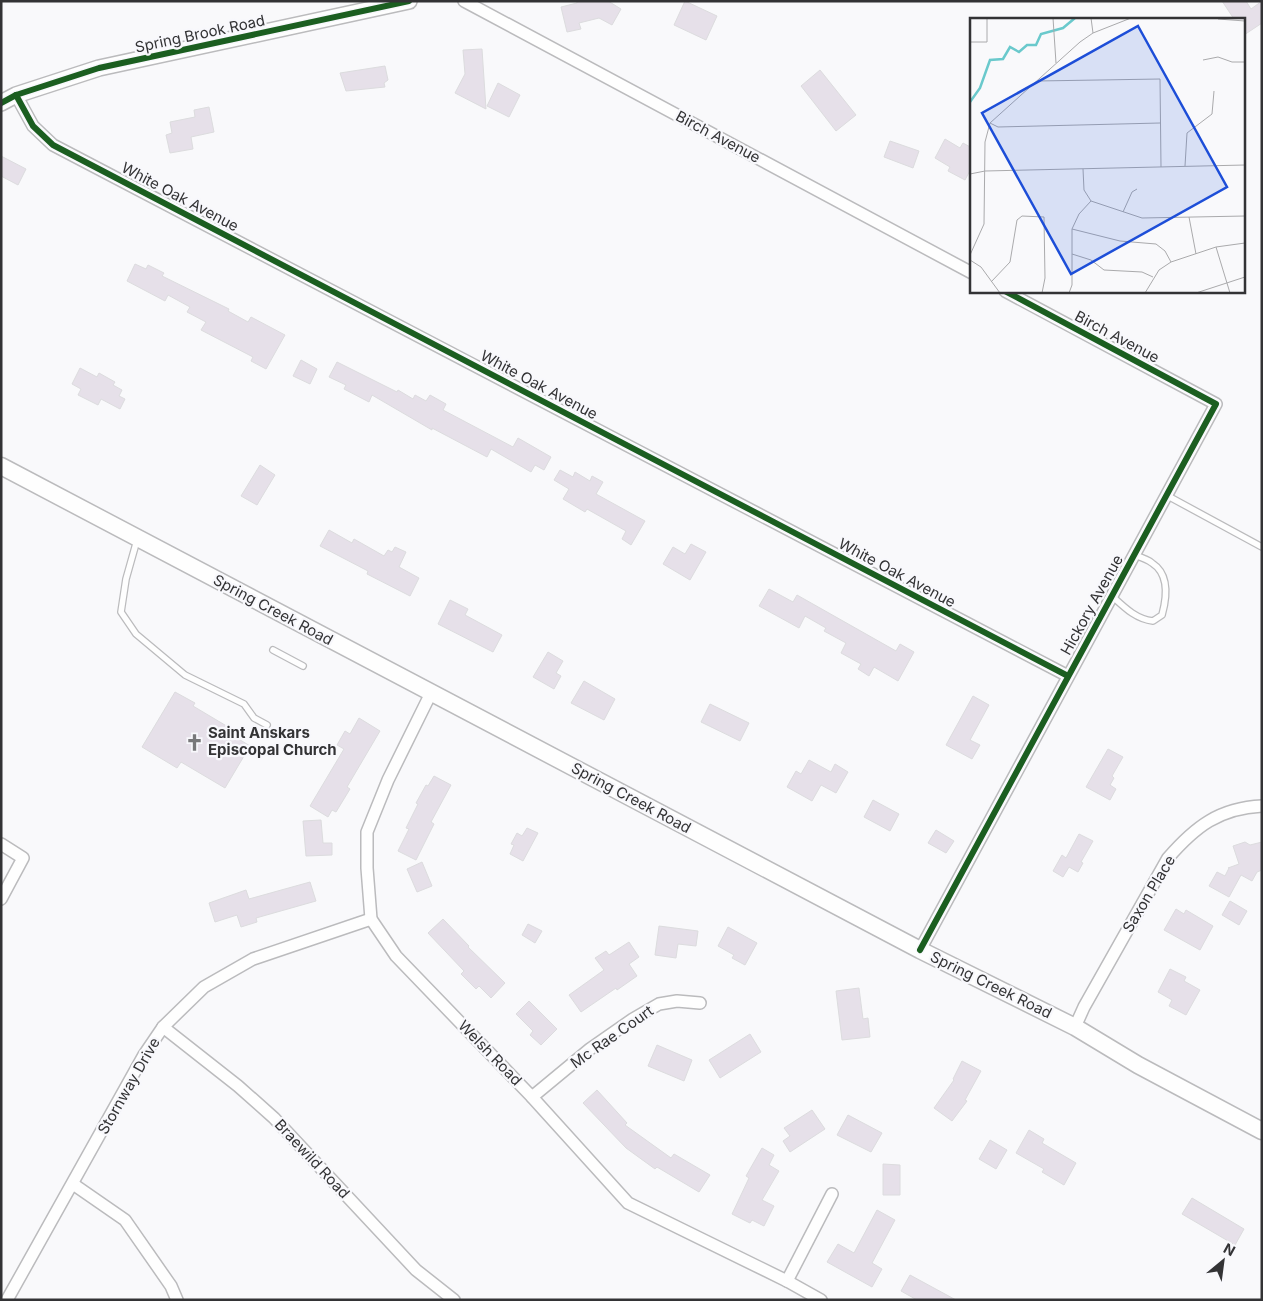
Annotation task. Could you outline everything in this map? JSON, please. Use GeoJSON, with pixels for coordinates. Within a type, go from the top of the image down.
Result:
{"type":"FeatureCollection","features":[{"type":"Feature","properties":{"kind":"main road","name":"Spring Creek Road"},"geometry":{"type":"LineString","coordinates":[[1,466],[920,950],[1075,1027],[1154,1074],[1262,1131]]}},
{"type":"Feature","properties":{"kind":"street","name":"Spring Brook Road"},"geometry":{"type":"LineString","coordinates":[[1,103],[16,95],[95,69],[409,1]]}},
{"type":"Feature","properties":{"kind":"street","name":"Birch Avenue"},"geometry":{"type":"LineString","coordinates":[[464,1],[970,272]]}},
{"type":"Feature","properties":{"kind":"street","name":"White Oak Avenue"},"geometry":{"type":"LineString","coordinates":[[16,95],[33,126],[53,145],[1068,676]]}},
{"type":"Feature","properties":{"kind":"street","name":"Birch Avenue"},"geometry":{"type":"LineString","coordinates":[[1008,292],[1216,404]]}},
{"type":"Feature","properties":{"kind":"street","name":"Hickory Avenue"},"geometry":{"type":"LineString","coordinates":[[920,950],[1216,404]]}},
{"type":"Feature","properties":{"kind":"street"},"geometry":{"type":"LineString","coordinates":[[371,919],[366,832],[388,780],[432,694]]}},
{"type":"Feature","properties":{"kind":"street","name":"Saxon Place"},"geometry":{"type":"LineString","coordinates":[[1075,1027],[1084,1007],[1168,858],[1195,829],[1213,818],[1246,807],[1262,806]]}},
{"type":"Feature","properties":{"kind":"street"},"geometry":{"type":"LineString","coordinates":[[1,844],[23,858],[1,899]]}},
{"type":"Feature","properties":{"kind":"street","name":"Stornway Drive"},"geometry":{"type":"LineString","coordinates":[[7,1300],[144,1055],[163,1027],[204,987],[253,959],[371,919]]}},
{"type":"Feature","properties":{"kind":"street","name":"Welsh Road"},"geometry":{"type":"LineString","coordinates":[[371,919],[396,956],[532,1098],[628,1203],[787,1281],[821,1300]]}},
{"type":"Feature","properties":{"kind":"street","name":"Mc Rae Court"},"geometry":{"type":"LineString","coordinates":[[532,1098],[590,1049],[634,1018],[659,1004],[676,1001],[700,1003]]}},
{"type":"Feature","properties":{"kind":"street","name":"Braewild Road"},"geometry":{"type":"LineString","coordinates":[[163,1027],[238,1086],[274,1118],[416,1270],[454,1300]]}},
{"type":"Feature","properties":{"kind":"street"},"geometry":{"type":"LineString","coordinates":[[72,1184],[125,1220],[171,1286],[176,1300]]}},
{"type":"Feature","properties":{"kind":"street"},"geometry":{"type":"LineString","coordinates":[[787,1281],[832,1194]]}},
{"type":"Feature","properties":{"kind":"lane"},"geometry":{"type":"LineString","coordinates":[[1166,495],[1262,547]]}},
{"type":"Feature","properties":{"kind":"lane"},"geometry":{"type":"LineString","coordinates":[[138,538],[126,579],[121,612],[136,634],[185,675],[244,704],[254,718],[267,726]]}},
{"type":"Feature","properties":{"kind":"lane"},"geometry":{"type":"LineString","coordinates":[[1112,595],[1131,613],[1142,620],[1153,621],[1162,615],[1166,591],[1162,572],[1152,563],[1134,555]]}},
{"type":"Feature","properties":{"kind":"lane"},"geometry":{"type":"LineString","coordinates":[[273,650],[303,666]]}},
{"type":"Feature","properties":{"kind":"building"},"geometry":{"type":"Polygon","coordinates":[[[577,1],[608,1],[621,9],[612,25],[599,18],[579,23],[581,29],[567,32],[561,7],[577,3],[577,1]]]}},
{"type":"Feature","properties":{"kind":"building"},"geometry":{"type":"Polygon","coordinates":[[[685,1],[717,16],[706,40],[674,25],[685,1]]]}},
{"type":"Feature","properties":{"kind":"building"},"geometry":{"type":"Polygon","coordinates":[[[1222,1],[1246,1],[1251,9],[1262,1],[1262,23],[1246,34],[1246,18],[1233,18],[1222,1]]]}},
{"type":"Feature","properties":{"kind":"building"},"geometry":{"type":"Polygon","coordinates":[[[482,49],[486,109],[455,93],[465,74],[463,50],[482,49]]]}},
{"type":"Feature","properties":{"kind":"building"},"geometry":{"type":"Polygon","coordinates":[[[385,66],[388,80],[384,83],[385,87],[346,91],[340,73],[385,66]]]}},
{"type":"Feature","properties":{"kind":"building"},"geometry":{"type":"Polygon","coordinates":[[[820,70],[856,115],[836,131],[801,86],[820,70]]]}},
{"type":"Feature","properties":{"kind":"building"},"geometry":{"type":"Polygon","coordinates":[[[498,83],[520,95],[509,117],[487,106],[498,83]]]}},
{"type":"Feature","properties":{"kind":"building"},"geometry":{"type":"Polygon","coordinates":[[[209,107],[214,132],[191,137],[193,149],[170,153],[166,135],[172,133],[170,122],[195,117],[194,110],[209,107]]]}},
{"type":"Feature","properties":{"kind":"building"},"geometry":{"type":"Polygon","coordinates":[[[945,139],[960,148],[963,143],[970,147],[970,171],[965,180],[948,171],[950,167],[935,158],[945,139]]]}},
{"type":"Feature","properties":{"kind":"building"},"geometry":{"type":"Polygon","coordinates":[[[890,141],[919,151],[913,168],[884,157],[890,141]]]}},
{"type":"Feature","properties":{"kind":"building"},"geometry":{"type":"Polygon","coordinates":[[[1,156],[26,169],[18,185],[1,176],[1,156]]]}},
{"type":"Feature","properties":{"kind":"building"},"geometry":{"type":"Polygon","coordinates":[[[135,264],[146,269],[148,265],[164,273],[162,276],[229,309],[228,311],[248,322],[251,317],[285,335],[266,369],[251,361],[253,357],[201,330],[206,322],[187,312],[190,307],[168,295],[165,301],[127,281],[135,264]]]}},
{"type":"Feature","properties":{"kind":"building"},"geometry":{"type":"Polygon","coordinates":[[[301,360],[317,369],[310,384],[293,376],[301,360]]]}},
{"type":"Feature","properties":{"kind":"building"},"geometry":{"type":"Polygon","coordinates":[[[337,362],[397,392],[398,390],[413,399],[415,395],[426,401],[430,395],[446,404],[443,410],[513,447],[518,438],[551,457],[544,470],[535,465],[531,472],[491,449],[487,457],[432,428],[432,430],[372,395],[369,402],[344,389],[346,385],[329,377],[337,362]]]}},
{"type":"Feature","properties":{"kind":"building"},"geometry":{"type":"Polygon","coordinates":[[[80,368],[97,377],[99,373],[115,382],[113,385],[122,390],[119,396],[125,399],[120,409],[101,399],[98,405],[78,395],[81,389],[72,384],[80,368]]]}},
{"type":"Feature","properties":{"kind":"building"},"geometry":{"type":"Polygon","coordinates":[[[260,465],[275,475],[257,505],[241,496],[260,465]]]}},
{"type":"Feature","properties":{"kind":"building"},"geometry":{"type":"Polygon","coordinates":[[[560,470],[573,477],[575,472],[590,481],[592,476],[603,482],[596,494],[645,521],[631,545],[622,539],[626,531],[587,509],[585,512],[563,499],[569,489],[554,480],[560,470]]]}},
{"type":"Feature","properties":{"kind":"building"},"geometry":{"type":"Polygon","coordinates":[[[329,530],[352,543],[354,539],[384,556],[388,550],[392,552],[395,547],[406,552],[399,567],[419,578],[410,596],[367,574],[368,571],[320,546],[329,530]]]}},
{"type":"Feature","properties":{"kind":"building"},"geometry":{"type":"Polygon","coordinates":[[[691,544],[706,552],[690,580],[663,564],[673,547],[685,554],[691,544]]]}},
{"type":"Feature","properties":{"kind":"building"},"geometry":{"type":"Polygon","coordinates":[[[769,589],[793,602],[797,595],[896,651],[900,644],[914,652],[898,681],[874,667],[869,676],[858,669],[861,664],[841,653],[846,643],[824,631],[826,628],[805,616],[799,628],[759,606],[769,589]]]}},
{"type":"Feature","properties":{"kind":"building"},"geometry":{"type":"Polygon","coordinates":[[[450,600],[468,609],[465,615],[502,635],[493,652],[438,624],[450,600]]]}},
{"type":"Feature","properties":{"kind":"building"},"geometry":{"type":"Polygon","coordinates":[[[548,652],[563,661],[556,673],[561,676],[554,689],[533,677],[548,652]]]}},
{"type":"Feature","properties":{"kind":"building"},"geometry":{"type":"Polygon","coordinates":[[[584,681],[615,699],[604,720],[571,703],[584,681]]]}},
{"type":"Feature","properties":{"kind":"building","name":"Saint Anskars Episcopal Church"},"geometry":{"type":"Polygon","coordinates":[[[175,692],[195,703],[193,706],[240,734],[237,738],[250,746],[225,788],[181,762],[177,768],[142,747],[175,692]]]}},
{"type":"Feature","properties":{"kind":"building"},"geometry":{"type":"Polygon","coordinates":[[[973,696],[989,705],[970,740],[980,745],[972,759],[946,745],[973,696]]]}},
{"type":"Feature","properties":{"kind":"building"},"geometry":{"type":"Polygon","coordinates":[[[710,704],[749,723],[740,741],[701,722],[710,704]]]}},
{"type":"Feature","properties":{"kind":"building"},"geometry":{"type":"Polygon","coordinates":[[[359,718],[380,731],[347,787],[350,789],[336,812],[332,810],[328,817],[310,806],[344,749],[337,745],[345,731],[350,734],[359,718]]]}},
{"type":"Feature","properties":{"kind":"building"},"geometry":{"type":"Polygon","coordinates":[[[1108,749],[1123,757],[1112,776],[1114,778],[1110,785],[1116,789],[1110,800],[1086,787],[1108,749]]]}},
{"type":"Feature","properties":{"kind":"building"},"geometry":{"type":"Polygon","coordinates":[[[809,760],[831,772],[835,764],[848,772],[836,793],[821,785],[812,801],[787,787],[796,771],[801,774],[809,760]]]}},
{"type":"Feature","properties":{"kind":"building"},"geometry":{"type":"Polygon","coordinates":[[[434,776],[451,785],[431,822],[434,824],[416,860],[398,851],[409,829],[406,828],[418,804],[416,803],[426,785],[428,786],[434,776]]]}},
{"type":"Feature","properties":{"kind":"building"},"geometry":{"type":"Polygon","coordinates":[[[873,800],[899,814],[890,831],[864,817],[873,800]]]}},
{"type":"Feature","properties":{"kind":"building"},"geometry":{"type":"Polygon","coordinates":[[[321,820],[323,843],[332,843],[332,855],[306,856],[303,821],[321,820]]]}},
{"type":"Feature","properties":{"kind":"building"},"geometry":{"type":"Polygon","coordinates":[[[527,828],[538,833],[523,861],[510,854],[514,845],[511,844],[517,833],[522,836],[527,828]]]}},
{"type":"Feature","properties":{"kind":"building"},"geometry":{"type":"Polygon","coordinates":[[[936,830],[954,841],[946,853],[928,843],[936,830]]]}},
{"type":"Feature","properties":{"kind":"building"},"geometry":{"type":"Polygon","coordinates":[[[1079,834],[1093,841],[1081,862],[1083,863],[1078,872],[1069,867],[1063,877],[1053,871],[1062,855],[1066,858],[1079,834]]]}},
{"type":"Feature","properties":{"kind":"building"},"geometry":{"type":"Polygon","coordinates":[[[1245,842],[1250,845],[1262,842],[1262,870],[1257,872],[1252,881],[1241,875],[1229,897],[1209,886],[1217,872],[1225,876],[1228,868],[1239,864],[1233,846],[1245,842]]]}},
{"type":"Feature","properties":{"kind":"building"},"geometry":{"type":"Polygon","coordinates":[[[422,862],[432,886],[417,892],[407,869],[422,862]]]}},
{"type":"Feature","properties":{"kind":"building"},"geometry":{"type":"Polygon","coordinates":[[[310,882],[316,901],[256,918],[257,922],[241,927],[237,915],[215,922],[209,903],[246,890],[249,899],[310,882]]]}},
{"type":"Feature","properties":{"kind":"building"},"geometry":{"type":"Polygon","coordinates":[[[1230,901],[1247,911],[1239,925],[1222,915],[1230,901]]]}},
{"type":"Feature","properties":{"kind":"building"},"geometry":{"type":"Polygon","coordinates":[[[1176,909],[1184,914],[1186,910],[1213,926],[1200,950],[1164,930],[1176,909]]]}},
{"type":"Feature","properties":{"kind":"building"},"geometry":{"type":"Polygon","coordinates":[[[443,919],[468,947],[505,983],[491,998],[479,986],[476,989],[461,974],[464,971],[428,933],[443,919]]]}},
{"type":"Feature","properties":{"kind":"building"},"geometry":{"type":"Polygon","coordinates":[[[528,924],[542,931],[535,943],[522,935],[528,924]]]}},
{"type":"Feature","properties":{"kind":"building"},"geometry":{"type":"Polygon","coordinates":[[[659,926],[698,931],[696,946],[678,944],[676,958],[655,955],[659,926]]]}},
{"type":"Feature","properties":{"kind":"building"},"geometry":{"type":"Polygon","coordinates":[[[728,927],[757,943],[745,965],[732,958],[734,955],[718,946],[728,927]]]}},
{"type":"Feature","properties":{"kind":"building"},"geometry":{"type":"Polygon","coordinates":[[[629,942],[639,957],[629,964],[637,976],[581,1012],[569,995],[604,970],[595,958],[606,951],[609,955],[629,942]]]}},
{"type":"Feature","properties":{"kind":"building"},"geometry":{"type":"Polygon","coordinates":[[[1170,969],[1186,977],[1184,981],[1200,990],[1186,1015],[1169,1006],[1172,1000],[1158,992],[1170,969]]]}},
{"type":"Feature","properties":{"kind":"building"},"geometry":{"type":"Polygon","coordinates":[[[859,988],[863,1019],[868,1018],[870,1037],[842,1040],[836,991],[859,988]]]}},
{"type":"Feature","properties":{"kind":"building"},"geometry":{"type":"Polygon","coordinates":[[[529,1001],[557,1029],[541,1045],[530,1035],[533,1031],[516,1014],[529,1001]]]}},
{"type":"Feature","properties":{"kind":"building"},"geometry":{"type":"Polygon","coordinates":[[[750,1034],[761,1052],[720,1078],[709,1060],[750,1034]]]}},
{"type":"Feature","properties":{"kind":"building"},"geometry":{"type":"Polygon","coordinates":[[[657,1045],[692,1060],[684,1081],[648,1066],[657,1045]]]}},
{"type":"Feature","properties":{"kind":"building"},"geometry":{"type":"Polygon","coordinates":[[[962,1061],[981,1071],[965,1100],[967,1101],[952,1121],[934,1108],[954,1080],[962,1061]]]}},
{"type":"Feature","properties":{"kind":"building"},"geometry":{"type":"Polygon","coordinates":[[[597,1090],[627,1123],[625,1125],[671,1158],[674,1154],[710,1175],[699,1192],[657,1167],[655,1169],[626,1148],[583,1103],[597,1090]]]}},
{"type":"Feature","properties":{"kind":"building"},"geometry":{"type":"Polygon","coordinates":[[[812,1110],[825,1129],[790,1152],[783,1141],[790,1136],[784,1128],[812,1110]]]}},
{"type":"Feature","properties":{"kind":"building"},"geometry":{"type":"Polygon","coordinates":[[[848,1115],[882,1133],[871,1152],[837,1135],[848,1115]]]}},
{"type":"Feature","properties":{"kind":"building"},"geometry":{"type":"Polygon","coordinates":[[[1029,1130],[1044,1139],[1042,1143],[1076,1163],[1064,1185],[1042,1172],[1044,1169],[1016,1153],[1029,1130]]]}},
{"type":"Feature","properties":{"kind":"building"},"geometry":{"type":"Polygon","coordinates":[[[990,1140],[1007,1150],[996,1169],[979,1159],[990,1140]]]}},
{"type":"Feature","properties":{"kind":"building"},"geometry":{"type":"Polygon","coordinates":[[[762,1148],[774,1155],[769,1165],[779,1171],[762,1200],[774,1206],[764,1226],[752,1220],[750,1223],[732,1214],[749,1178],[746,1176],[762,1148]]]}},
{"type":"Feature","properties":{"kind":"building"},"geometry":{"type":"Polygon","coordinates":[[[883,1164],[900,1165],[900,1195],[883,1195],[883,1164]]]}},
{"type":"Feature","properties":{"kind":"building"},"geometry":{"type":"Polygon","coordinates":[[[1192,1198],[1244,1229],[1235,1245],[1182,1214],[1192,1198]]]}},
{"type":"Feature","properties":{"kind":"building"},"geometry":{"type":"Polygon","coordinates":[[[877,1210],[895,1220],[872,1263],[882,1269],[872,1287],[827,1262],[838,1244],[854,1253],[877,1210]]]}},
{"type":"Feature","properties":{"kind":"building"},"geometry":{"type":"Polygon","coordinates":[[[910,1275],[956,1300],[917,1300],[901,1291],[910,1275]]]}},
{"type":"Feature","properties":{"kind":"cycle path"},"geometry":{"type":"LineString","coordinates":[[1,103],[16,95],[99,68],[409,1]]}},
{"type":"Feature","properties":{"kind":"cycle path"},"geometry":{"type":"LineString","coordinates":[[16,95],[33,126],[53,145],[1068,676]]}},
{"type":"Feature","properties":{"kind":"cycle path"},"geometry":{"type":"LineString","coordinates":[[920,950],[1216,404],[1007,292]]}},
{"type":"Feature","properties":{"kind":"place","name":"Saint Anskars Episcopal Church"},"geometry":{"type":"Point","coordinates":[194,742]}}]}
